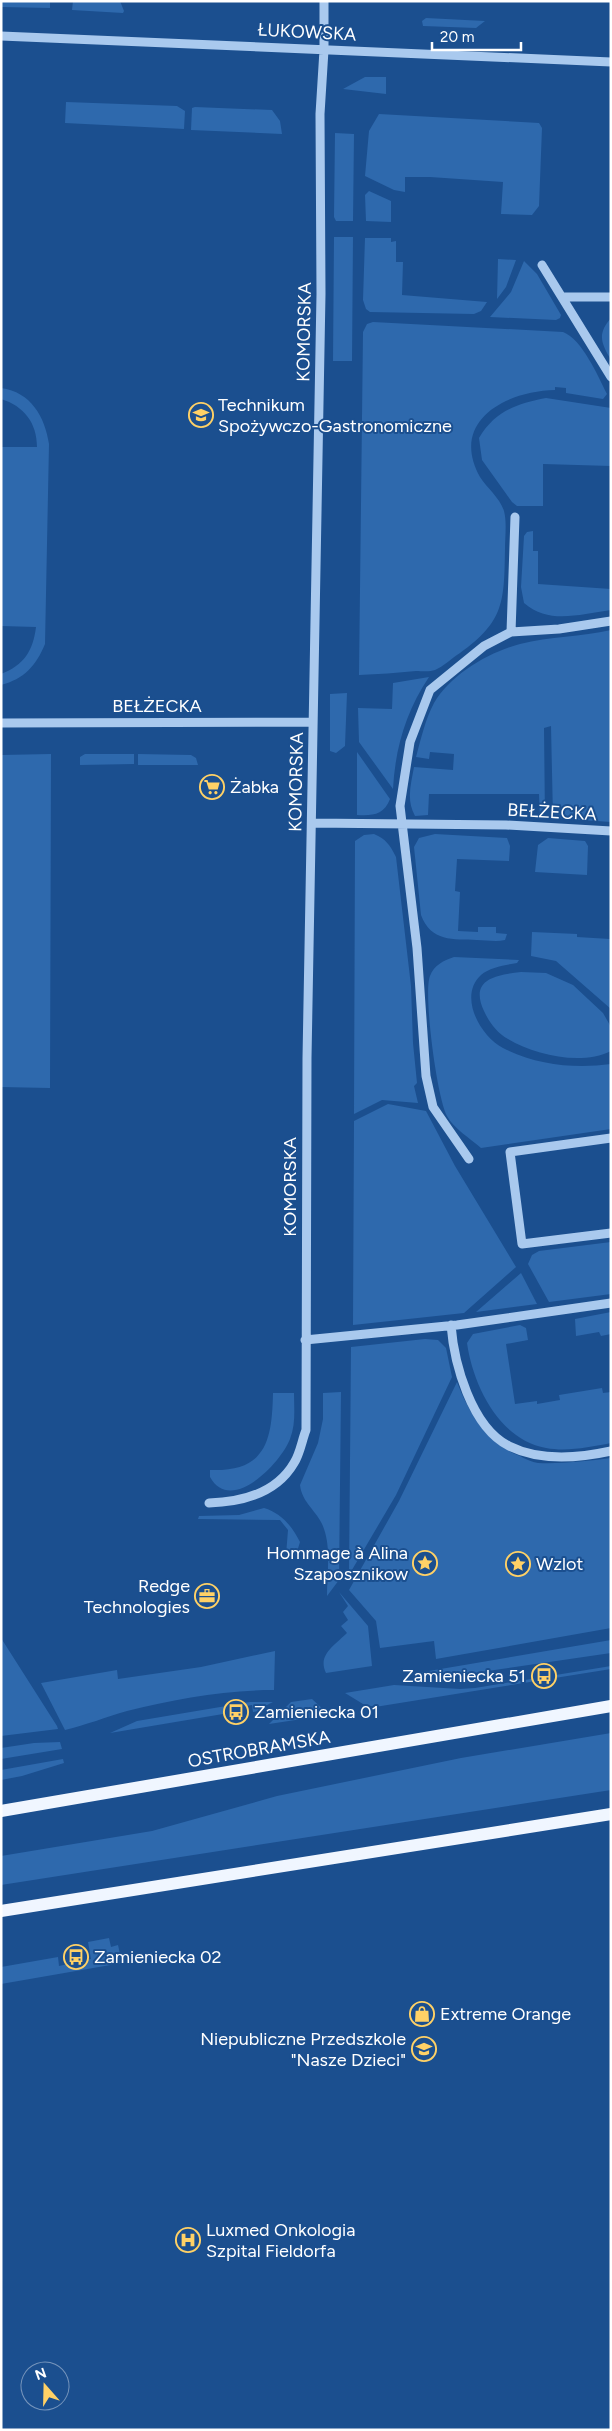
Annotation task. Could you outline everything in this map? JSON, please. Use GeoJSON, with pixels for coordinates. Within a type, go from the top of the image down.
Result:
{"type":"FeatureCollection","features":[{"type":"Feature","properties":{"kind":"main road","name":"OSTROBRAMSKA"},"geometry":{"type":"LineString","coordinates":[[1,1812],[611,1706]]}},
{"type":"Feature","properties":{"kind":"main road"},"geometry":{"type":"LineString","coordinates":[[1,1911],[611,1814]]}},
{"type":"Feature","properties":{"kind":"street","name":"KOMORSKA"},"geometry":{"type":"LineString","coordinates":[[209,1502],[252,1497],[276,1486],[295,1463],[306,1430],[305,1340],[313,722],[321,294],[320,114],[324,50],[324,1]]}},
{"type":"Feature","properties":{"kind":"street","name":"ŁUKOWSKA"},"geometry":{"type":"LineString","coordinates":[[1,36],[611,62]]}},
{"type":"Feature","properties":{"kind":"street"},"geometry":{"type":"LineString","coordinates":[[542,264],[564,297],[611,377]]}},
{"type":"Feature","properties":{"kind":"street"},"geometry":{"type":"LineString","coordinates":[[564,297],[611,297]]}},
{"type":"Feature","properties":{"kind":"street"},"geometry":{"type":"LineString","coordinates":[[511,632],[515,517]]}},
{"type":"Feature","properties":{"kind":"street"},"geometry":{"type":"LineString","coordinates":[[468,1159],[433,1107],[422,1046],[417,948],[400,806],[410,742],[430,690],[484,646],[511,632],[559,629],[611,621]]}},
{"type":"Feature","properties":{"kind":"street","name":"BEŁŻECKA"},"geometry":{"type":"LineString","coordinates":[[1,723],[313,722]]}},
{"type":"Feature","properties":{"kind":"street","name":"BEŁŻECKA"},"geometry":{"type":"LineString","coordinates":[[312,824],[506,825],[611,831]]}},
{"type":"Feature","properties":{"kind":"street"},"geometry":{"type":"LineString","coordinates":[[611,1138],[510,1152],[522,1244],[611,1233]]}},
{"type":"Feature","properties":{"kind":"street"},"geometry":{"type":"LineString","coordinates":[[305,1340],[451,1326],[611,1304]]}},
{"type":"Feature","properties":{"kind":"street"},"geometry":{"type":"LineString","coordinates":[[451,1326],[453,1350],[475,1410],[487,1427],[508,1446],[541,1456],[593,1455],[611,1451]]}},
{"type":"Feature","properties":{"kind":"shaded area"},"geometry":{"type":"Polygon","coordinates":[[[1,1],[50,1],[50,8],[1,7],[1,1]]]}},
{"type":"Feature","properties":{"kind":"shaded area"},"geometry":{"type":"Polygon","coordinates":[[[73,1],[120,1],[124,11],[123,13],[72,10],[73,1]]]}},
{"type":"Feature","properties":{"kind":"shaded area"},"geometry":{"type":"Polygon","coordinates":[[[426,18],[485,21],[476,28],[423,26],[422,21],[426,18]]]}},
{"type":"Feature","properties":{"kind":"shaded area"},"geometry":{"type":"Polygon","coordinates":[[[365,77],[386,77],[386,94],[343,89],[365,77]]]}},
{"type":"Feature","properties":{"kind":"shaded area"},"geometry":{"type":"Polygon","coordinates":[[[66,102],[177,106],[185,111],[184,129],[65,123],[66,102]]]}},
{"type":"Feature","properties":{"kind":"shaded area"},"geometry":{"type":"Polygon","coordinates":[[[192,108],[272,110],[280,121],[282,134],[191,130],[192,108]]]}},
{"type":"Feature","properties":{"kind":"shaded area"},"geometry":{"type":"Polygon","coordinates":[[[379,114],[539,123],[542,128],[539,206],[532,215],[501,214],[503,182],[405,177],[405,192],[394,190],[365,176],[369,131],[379,114]]]}},
{"type":"Feature","properties":{"kind":"shaded area"},"geometry":{"type":"Polygon","coordinates":[[[335,133],[354,134],[353,221],[336,221],[334,217],[335,133]]]}},
{"type":"Feature","properties":{"kind":"shaded area"},"geometry":{"type":"Polygon","coordinates":[[[369,191],[391,201],[391,222],[366,221],[365,195],[369,191]]]}},
{"type":"Feature","properties":{"kind":"shaded area"},"geometry":{"type":"Polygon","coordinates":[[[334,237],[353,237],[352,361],[333,361],[334,237]]]}},
{"type":"Feature","properties":{"kind":"shaded area"},"geometry":{"type":"Polygon","coordinates":[[[365,238],[391,238],[391,242],[396,241],[396,262],[403,262],[402,295],[487,302],[481,311],[474,314],[370,312],[366,309],[363,300],[365,238]]]}},
{"type":"Feature","properties":{"kind":"shaded area"},"geometry":{"type":"Polygon","coordinates":[[[498,259],[516,260],[506,287],[497,299],[498,259]]]}},
{"type":"Feature","properties":{"kind":"shaded area"},"geometry":{"type":"Polygon","coordinates":[[[524,261],[537,274],[561,315],[560,318],[556,320],[490,317],[511,292],[524,261]]]}},
{"type":"Feature","properties":{"kind":"shaded area"},"geometry":{"type":"Polygon","coordinates":[[[611,318],[611,360],[605,349],[602,334],[611,318]]]}},
{"type":"Feature","properties":{"kind":"shaded area"},"geometry":{"type":"Polygon","coordinates":[[[373,322],[563,332],[577,342],[583,350],[607,394],[603,399],[566,393],[566,388],[555,387],[555,390],[518,396],[502,403],[488,413],[477,425],[472,440],[472,457],[480,477],[500,502],[505,515],[505,567],[502,596],[494,620],[486,631],[460,653],[433,671],[359,675],[363,332],[367,324],[373,322]]]}},
{"type":"Feature","properties":{"kind":"shaded area"},"geometry":{"type":"Polygon","coordinates":[[[1,388],[12,390],[21,395],[35,407],[44,424],[49,444],[45,644],[38,659],[23,675],[1,685],[1,674],[21,662],[30,650],[36,627],[1,626],[1,447],[37,447],[35,430],[32,423],[16,406],[1,399],[1,388]]]}},
{"type":"Feature","properties":{"kind":"shaded area"},"geometry":{"type":"Polygon","coordinates":[[[546,398],[611,408],[611,466],[543,464],[543,506],[517,506],[512,502],[482,460],[479,438],[492,421],[507,410],[546,398]]]}},
{"type":"Feature","properties":{"kind":"shaded area"},"geometry":{"type":"Polygon","coordinates":[[[533,531],[533,551],[538,551],[538,584],[611,589],[611,610],[555,616],[534,610],[524,603],[521,587],[524,536],[527,532],[533,531]]]}},
{"type":"Feature","properties":{"kind":"shaded area"},"geometry":{"type":"Polygon","coordinates":[[[611,630],[611,822],[553,818],[551,726],[544,728],[545,819],[540,819],[539,794],[429,794],[428,815],[415,816],[410,798],[414,767],[453,770],[454,754],[430,752],[429,759],[416,757],[431,709],[441,692],[450,683],[484,659],[520,644],[611,630]]]}},
{"type":"Feature","properties":{"kind":"shaded area"},"geometry":{"type":"Polygon","coordinates":[[[429,677],[414,703],[403,731],[396,759],[393,789],[359,742],[358,708],[392,709],[393,683],[429,677]]]}},
{"type":"Feature","properties":{"kind":"shaded area"},"geometry":{"type":"Polygon","coordinates":[[[347,693],[345,746],[336,753],[330,751],[330,694],[347,693]]]}},
{"type":"Feature","properties":{"kind":"shaded area"},"geometry":{"type":"Polygon","coordinates":[[[357,752],[390,799],[384,808],[377,813],[357,815],[357,752]]]}},
{"type":"Feature","properties":{"kind":"shaded area"},"geometry":{"type":"Polygon","coordinates":[[[51,754],[50,1088],[1,1087],[1,755],[51,754]]]}},
{"type":"Feature","properties":{"kind":"shaded area"},"geometry":{"type":"Polygon","coordinates":[[[85,754],[134,754],[134,764],[80,765],[80,757],[85,754]]]}},
{"type":"Feature","properties":{"kind":"shaded area"},"geometry":{"type":"Polygon","coordinates":[[[138,754],[191,755],[196,758],[198,765],[138,765],[138,754]]]}},
{"type":"Feature","properties":{"kind":"shaded area"},"geometry":{"type":"Polygon","coordinates":[[[374,834],[387,843],[396,857],[411,986],[413,1043],[417,1083],[414,1086],[418,1103],[382,1100],[354,1114],[355,841],[364,835],[374,834]]]}},
{"type":"Feature","properties":{"kind":"shaded area"},"geometry":{"type":"Polygon","coordinates":[[[435,834],[507,838],[510,846],[509,861],[457,859],[455,891],[460,892],[458,931],[478,932],[478,927],[496,927],[496,933],[507,934],[505,940],[451,939],[437,935],[425,924],[421,915],[414,847],[419,838],[435,834]]]}},
{"type":"Feature","properties":{"kind":"shaded area"},"geometry":{"type":"Polygon","coordinates":[[[548,838],[585,841],[588,846],[587,875],[535,872],[538,845],[548,838]]]}},
{"type":"Feature","properties":{"kind":"shaded area"},"geometry":{"type":"Polygon","coordinates":[[[532,932],[577,934],[577,937],[610,939],[611,936],[611,1009],[556,961],[531,956],[532,932]]]}},
{"type":"Feature","properties":{"kind":"shaded area"},"geometry":{"type":"Polygon","coordinates":[[[454,957],[519,960],[517,963],[489,970],[481,975],[474,984],[472,1004],[480,1025],[503,1048],[542,1062],[570,1066],[611,1064],[611,1129],[481,1148],[453,1125],[443,1106],[435,1068],[428,986],[430,976],[436,966],[454,957]]]}},
{"type":"Feature","properties":{"kind":"shaded area"},"geometry":{"type":"Polygon","coordinates":[[[521,972],[546,973],[573,985],[603,1013],[611,1027],[611,1051],[586,1058],[558,1057],[531,1050],[500,1034],[484,1011],[480,1000],[480,992],[483,985],[494,977],[521,972]]]}},
{"type":"Feature","properties":{"kind":"shaded area"},"geometry":{"type":"Polygon","coordinates":[[[388,1104],[426,1111],[455,1166],[516,1267],[464,1313],[353,1325],[354,1121],[388,1104]]]}},
{"type":"Feature","properties":{"kind":"shaded area"},"geometry":{"type":"Polygon","coordinates":[[[611,1242],[611,1294],[549,1302],[528,1264],[532,1255],[539,1251],[611,1242]]]}},
{"type":"Feature","properties":{"kind":"shaded area"},"geometry":{"type":"Polygon","coordinates":[[[521,1273],[537,1304],[476,1312],[521,1273]]]}},
{"type":"Feature","properties":{"kind":"shaded area"},"geometry":{"type":"Polygon","coordinates":[[[611,1312],[611,1334],[601,1336],[599,1332],[576,1336],[575,1319],[611,1312]]]}},
{"type":"Feature","properties":{"kind":"shaded area"},"geometry":{"type":"Polygon","coordinates":[[[520,1325],[526,1328],[528,1340],[506,1344],[515,1404],[537,1401],[537,1404],[560,1400],[559,1395],[602,1388],[603,1393],[611,1392],[611,1443],[570,1449],[546,1448],[529,1443],[515,1434],[491,1408],[475,1376],[467,1343],[473,1334],[520,1325]]]}},
{"type":"Feature","properties":{"kind":"shaded area"},"geometry":{"type":"Polygon","coordinates":[[[425,1339],[438,1340],[446,1348],[452,1377],[396,1495],[349,1575],[351,1347],[425,1339]]]}},
{"type":"Feature","properties":{"kind":"shaded area"},"geometry":{"type":"Polygon","coordinates":[[[457,1382],[468,1406],[481,1426],[498,1444],[508,1450],[538,1463],[565,1463],[611,1458],[611,1628],[436,1659],[434,1641],[380,1648],[376,1621],[349,1590],[399,1501],[457,1382]]]}},
{"type":"Feature","properties":{"kind":"shaded area"},"geometry":{"type":"Polygon","coordinates":[[[341,1392],[339,1580],[327,1596],[328,1553],[326,1537],[322,1523],[304,1498],[300,1485],[318,1443],[323,1419],[323,1393],[341,1392]]]}},
{"type":"Feature","properties":{"kind":"shaded area"},"geometry":{"type":"Polygon","coordinates":[[[273,1393],[294,1393],[293,1428],[285,1449],[266,1472],[255,1481],[242,1488],[230,1490],[219,1487],[210,1477],[210,1470],[243,1466],[254,1459],[262,1450],[271,1426],[273,1393]]]}},
{"type":"Feature","properties":{"kind":"shaded area"},"geometry":{"type":"Polygon","coordinates":[[[264,1508],[276,1513],[293,1531],[300,1542],[296,1555],[286,1555],[288,1530],[280,1520],[198,1519],[199,1516],[239,1515],[264,1508]]]}},
{"type":"Feature","properties":{"kind":"shaded area"},"geometry":{"type":"Polygon","coordinates":[[[339,1592],[368,1626],[372,1666],[326,1673],[324,1661],[326,1656],[333,1646],[347,1633],[341,1626],[348,1620],[343,1612],[348,1606],[339,1592]]]}},
{"type":"Feature","properties":{"kind":"shaded area"},"geometry":{"type":"Polygon","coordinates":[[[1,1638],[57,1726],[58,1729],[1,1736],[1,1638]]]}},
{"type":"Feature","properties":{"kind":"shaded area"},"geometry":{"type":"Polygon","coordinates":[[[611,1640],[611,1653],[454,1676],[417,1673],[611,1640]]]}},
{"type":"Feature","properties":{"kind":"shaded area"},"geometry":{"type":"Polygon","coordinates":[[[275,1651],[274,1690],[219,1693],[182,1699],[127,1711],[65,1730],[41,1683],[117,1670],[118,1679],[201,1667],[275,1651]]]}},
{"type":"Feature","properties":{"kind":"shaded area"},"geometry":{"type":"Polygon","coordinates":[[[611,1666],[611,1669],[375,1707],[363,1704],[345,1693],[394,1685],[460,1689],[475,1688],[611,1666]]]}},
{"type":"Feature","properties":{"kind":"shaded area"},"geometry":{"type":"Polygon","coordinates":[[[312,1699],[325,1711],[322,1716],[269,1724],[291,1702],[312,1699]]]}},
{"type":"Feature","properties":{"kind":"shaded area"},"geometry":{"type":"Polygon","coordinates":[[[250,1702],[273,1702],[261,1708],[260,1711],[253,1712],[252,1705],[223,1710],[223,1714],[110,1733],[137,1721],[250,1702]]]}},
{"type":"Feature","properties":{"kind":"shaded area"},"geometry":{"type":"Polygon","coordinates":[[[611,1733],[611,1790],[1,1885],[1,1856],[152,1831],[277,1796],[461,1758],[611,1733]]]}},
{"type":"Feature","properties":{"kind":"shaded area"},"geometry":{"type":"Polygon","coordinates":[[[60,1742],[62,1749],[1,1759],[1,1748],[34,1743],[60,1742]]]}},
{"type":"Feature","properties":{"kind":"shaded area"},"geometry":{"type":"Polygon","coordinates":[[[63,1759],[64,1763],[22,1776],[1,1780],[1,1770],[63,1759]]]}},
{"type":"Feature","properties":{"kind":"shaded area"},"geometry":{"type":"Polygon","coordinates":[[[109,1938],[111,1947],[118,1945],[122,1963],[1,1984],[1,1967],[58,1957],[59,1966],[91,1959],[88,1942],[109,1938]]]}},
{"type":"Feature","properties":{"kind":"place","name":"Technikum Spożywczo-Gastronomiczne"},"geometry":{"type":"Point","coordinates":[201,415]}},
{"type":"Feature","properties":{"kind":"place","name":"Żabka"},"geometry":{"type":"Point","coordinates":[212,787]}},
{"type":"Feature","properties":{"kind":"place","name":"Hommage à Alina Szaposznikow"},"geometry":{"type":"Point","coordinates":[425,1563]}},
{"type":"Feature","properties":{"kind":"place","name":"Wzlot"},"geometry":{"type":"Point","coordinates":[518,1564]}},
{"type":"Feature","properties":{"kind":"place","name":"Redge Technologies"},"geometry":{"type":"Point","coordinates":[207,1596]}},
{"type":"Feature","properties":{"kind":"place","name":"Zamieniecka 51"},"geometry":{"type":"Point","coordinates":[544,1676]}},
{"type":"Feature","properties":{"kind":"place","name":"Zamieniecka 01"},"geometry":{"type":"Point","coordinates":[236,1712]}},
{"type":"Feature","properties":{"kind":"place","name":"Zamieniecka 02"},"geometry":{"type":"Point","coordinates":[76,1957]}},
{"type":"Feature","properties":{"kind":"place","name":"Extreme Orange"},"geometry":{"type":"Point","coordinates":[422,2014]}},
{"type":"Feature","properties":{"kind":"place","name":"Niepubliczne Przedszkole \"Nasze Dzieci\""},"geometry":{"type":"Point","coordinates":[424,2049]}},
{"type":"Feature","properties":{"kind":"place","name":"Luxmed Onkologia Szpital Fieldorfa"},"geometry":{"type":"Point","coordinates":[188,2240]}}]}
